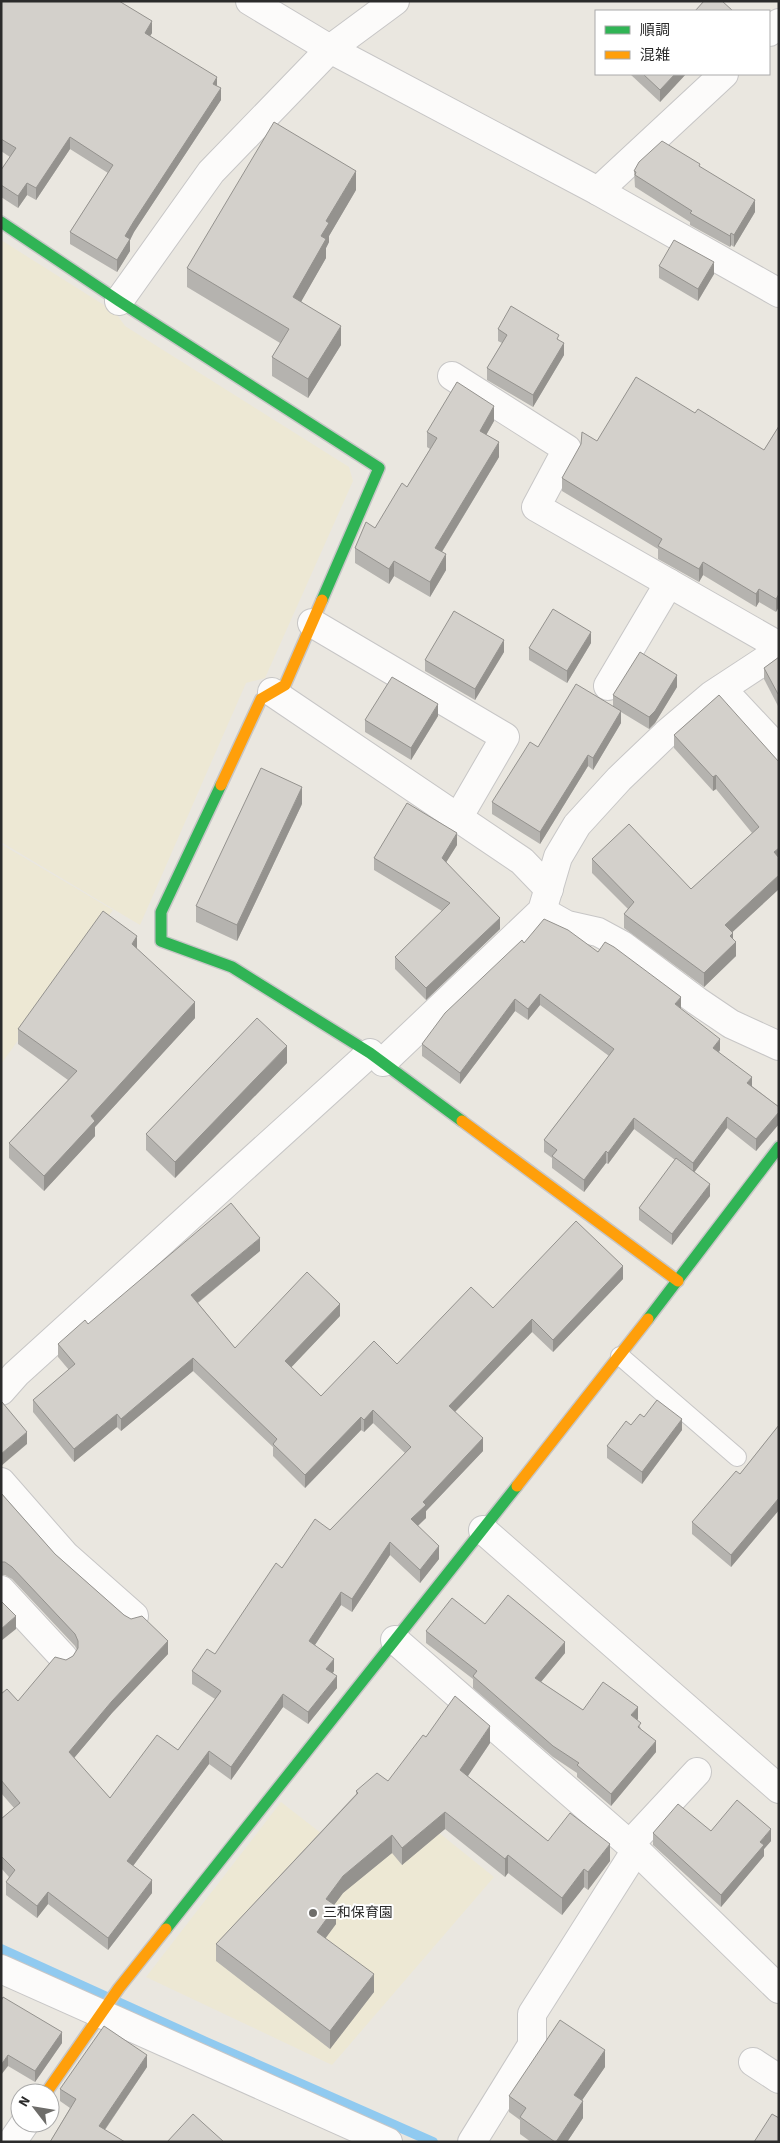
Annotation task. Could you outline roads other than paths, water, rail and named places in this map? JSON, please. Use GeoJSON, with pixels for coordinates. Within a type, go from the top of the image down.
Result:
{"type":"FeatureCollection","features":[{"type":"Feature","properties":{"kind":"street"},"geometry":{"type":"LineString","coordinates":[[250,1],[330,49],[598,190],[779,293]]}},
{"type":"Feature","properties":{"kind":"street"},"geometry":{"type":"LineString","coordinates":[[119,301],[211,172],[330,49],[395,1]]}},
{"type":"Feature","properties":{"kind":"street"},"geometry":{"type":"LineString","coordinates":[[598,190],[723,75]]}},
{"type":"Feature","properties":{"kind":"street"},"geometry":{"type":"LineString","coordinates":[[1,222],[119,301],[379,468],[285,685],[261,699],[161,912],[161,941],[232,967],[376,1058],[678,1281]]}},
{"type":"Feature","properties":{"kind":"street"},"geometry":{"type":"LineString","coordinates":[[452,376],[567,450],[536,507],[779,646]]}},
{"type":"Feature","properties":{"kind":"street"},"geometry":{"type":"LineString","coordinates":[[608,686],[669,583]]}},
{"type":"Feature","properties":{"kind":"street"},"geometry":{"type":"LineString","coordinates":[[312,622],[505,737],[458,818]]}},
{"type":"Feature","properties":{"kind":"street"},"geometry":{"type":"LineString","coordinates":[[6,1376],[376,1058],[545,900],[558,857],[577,825],[619,779],[666,734],[722,689],[779,651]]}},
{"type":"Feature","properties":{"kind":"street"},"geometry":{"type":"LineString","coordinates":[[722,689],[779,750]]}},
{"type":"Feature","properties":{"kind":"street"},"geometry":{"type":"LineString","coordinates":[[272,692],[522,861],[545,900],[567,925],[598,932],[622,945],[731,1024],[779,1046]]}},
{"type":"Feature","properties":{"kind":"street"},"geometry":{"type":"LineString","coordinates":[[53,2083],[119,1988],[483,1530],[777,1153]]}},
{"type":"Feature","properties":{"kind":"street"},"geometry":{"type":"LineString","coordinates":[[1,1482],[65,1555],[134,1616]]}},
{"type":"Feature","properties":{"kind":"street"},"geometry":{"type":"LineString","coordinates":[[483,1530],[779,1789]]}},
{"type":"Feature","properties":{"kind":"street"},"geometry":{"type":"LineString","coordinates":[[1,1590],[63,1657]]}},
{"type":"Feature","properties":{"kind":"street"},"geometry":{"type":"LineString","coordinates":[[395,1640],[633,1847],[779,1989]]}},
{"type":"Feature","properties":{"kind":"street"},"geometry":{"type":"LineString","coordinates":[[472,2142],[532,2045],[532,2014],[633,1847],[697,1772]]}},
{"type":"Feature","properties":{"kind":"street"},"geometry":{"type":"LineString","coordinates":[[1,1969],[103,2010],[388,2142]]}},
{"type":"Feature","properties":{"kind":"street"},"geometry":{"type":"LineString","coordinates":[[753,2062],[779,2080]]}},
{"type":"Feature","properties":{"kind":"lane"},"geometry":{"type":"LineString","coordinates":[[620,1356],[737,1457]]}},
{"type":"Feature","properties":{"kind":"waterway"},"geometry":{"type":"LineString","coordinates":[[1,1949],[433,2142]]}},
{"type":"Feature","properties":{"kind":"place","name":"三和保育園"},"geometry":{"type":"Point","coordinates":[313,1913]}}]}
